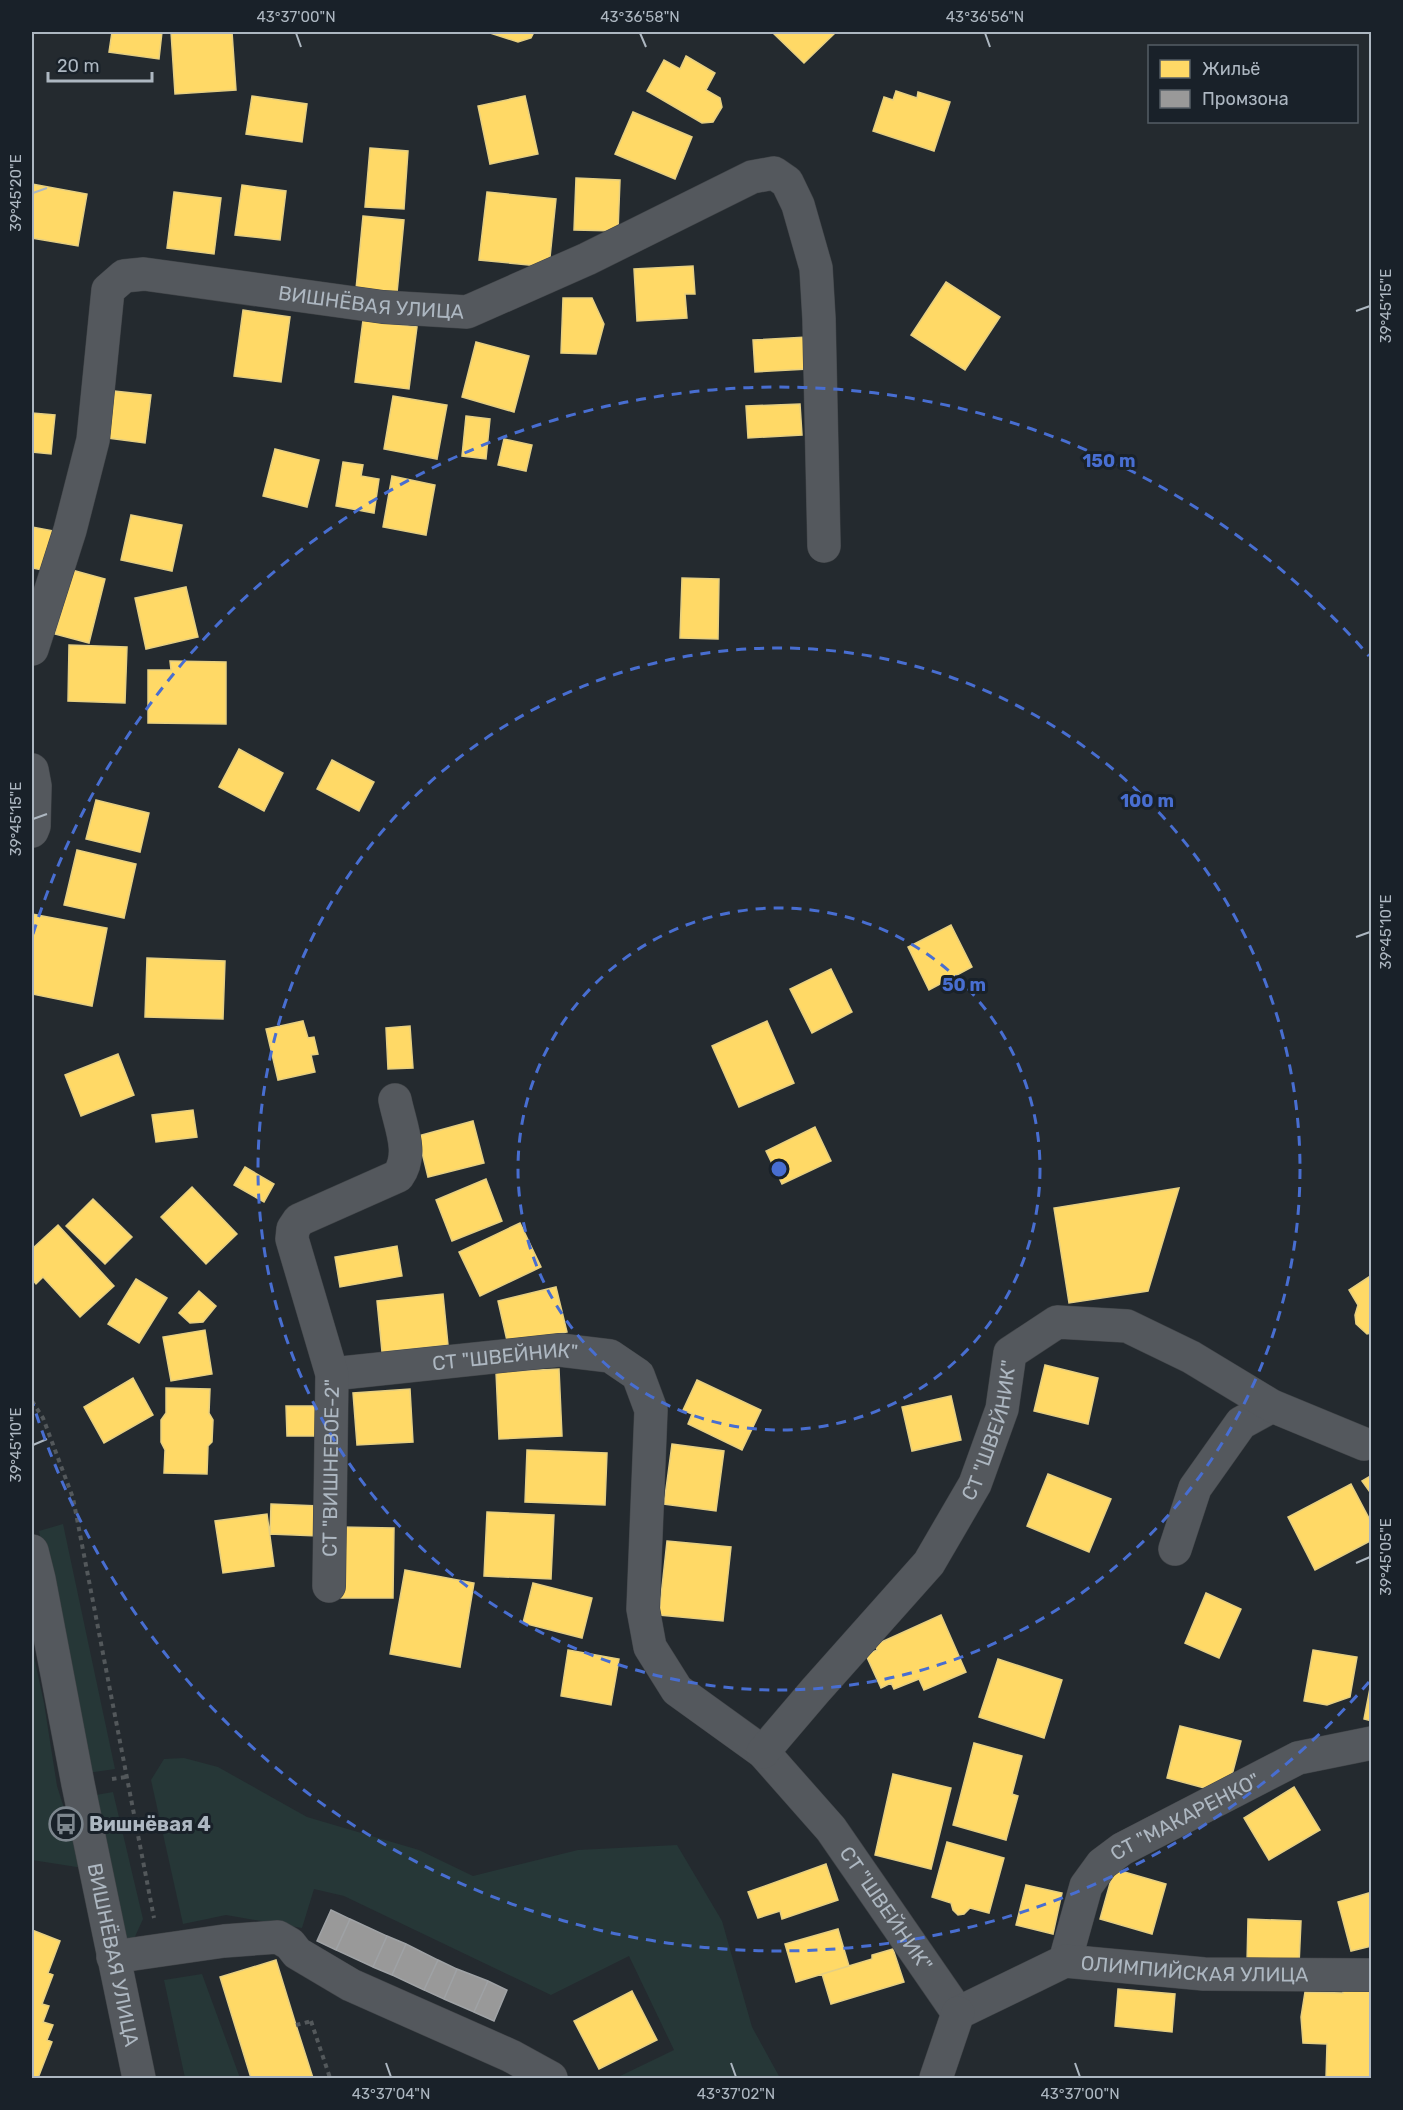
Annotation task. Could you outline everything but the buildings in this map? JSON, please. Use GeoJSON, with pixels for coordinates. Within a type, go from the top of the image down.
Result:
{"type":"FeatureCollection","features":[{"type":"Feature","properties":{"kind":"street","name":"ВИШНЁВАЯ УЛИЦА"},"geometry":{"type":"LineString","coordinates":[[32,649],[70,530],[93,440],[108,290],[124,276],[144,274],[383,307],[467,312],[588,259],[752,177],[774,173],[787,182],[798,205],[816,268],[824,546]]}},
{"type":"Feature","properties":{"kind":"street"},"geometry":{"type":"LineString","coordinates":[[32,770],[35,786],[32,831]]}},
{"type":"Feature","properties":{"kind":"street","name":"СТ \"ВИШНЕВОЕ-2\""},"geometry":{"type":"LineString","coordinates":[[329,1586],[332,1374],[292,1239],[293,1229],[299,1220],[398,1176],[404,1167],[406,1154],[395,1100]]}},
{"type":"Feature","properties":{"kind":"street","name":"СТ \"ШВЕЙНИК\""},"geometry":{"type":"LineString","coordinates":[[763,1752],[929,1563],[975,1484],[1002,1409],[1010,1353],[1057,1322],[1127,1326],[1191,1357],[1272,1406],[1364,1444]]}},
{"type":"Feature","properties":{"kind":"street","name":"СТ \"ШВЕЙНИК\""},"geometry":{"type":"LineString","coordinates":[[332,1374],[560,1350],[610,1356],[638,1375],[651,1410],[643,1609],[651,1647],[677,1690],[763,1752],[831,1829],[958,2013]]}},
{"type":"Feature","properties":{"kind":"street"},"geometry":{"type":"LineString","coordinates":[[1175,1549],[1195,1488],[1241,1423],[1272,1406]]}},
{"type":"Feature","properties":{"kind":"street","name":"ВИШНЁВАЯ УЛИЦА"},"geometry":{"type":"LineString","coordinates":[[32,1551],[139,2079]]}},
{"type":"Feature","properties":{"kind":"street","name":"СТ \"МАКАРЕНКО\""},"geometry":{"type":"LineString","coordinates":[[1065,1961],[1086,1886],[1102,1864],[1116,1854],[1298,1758],[1371,1743]]}},
{"type":"Feature","properties":{"kind":"street"},"geometry":{"type":"LineString","coordinates":[[113,1957],[224,1941],[278,1937],[290,1944],[297,1953],[351,1984],[511,2056],[551,2079]]}},
{"type":"Feature","properties":{"kind":"street","name":"ОЛИМПИЙСКАЯ УЛИЦА"},"geometry":{"type":"LineString","coordinates":[[958,2013],[1065,1961],[1204,1974],[1371,1975]]}},
{"type":"Feature","properties":{"kind":"street"},"geometry":{"type":"LineString","coordinates":[[936,2079],[958,2013]]}},
{"type":"Feature","properties":{"kind":"path"},"geometry":{"type":"LineString","coordinates":[[32,1401],[43,1418],[73,1498],[155,1923]]}},
{"type":"Feature","properties":{"kind":"path"},"geometry":{"type":"LineString","coordinates":[[296,2025],[312,2021],[330,2079]]}},
{"type":"Feature","properties":{"kind":"shaded area"},"geometry":{"type":"Polygon","coordinates":[[[63,1524],[115,1769],[87,1773],[39,1531],[63,1524]]]}},
{"type":"Feature","properties":{"kind":"shaded area"},"geometry":{"type":"Polygon","coordinates":[[[32,1648],[44,1703],[57,1786],[83,1868],[32,1860],[32,1648]]]}},
{"type":"Feature","properties":{"kind":"shaded area"},"geometry":{"type":"Polygon","coordinates":[[[184,1758],[218,1767],[307,1817],[419,1850],[473,1876],[578,1850],[677,1845],[722,1921],[752,2027],[780,2078],[616,2078],[674,2050],[629,1956],[551,1995],[344,1896],[314,1889],[302,1928],[226,1915],[183,1924],[151,1780],[164,1759],[184,1758]]]}},
{"type":"Feature","properties":{"kind":"shaded area"},"geometry":{"type":"Polygon","coordinates":[[[113,1792],[143,1919],[133,1941],[119,1942],[90,1796],[113,1792]]]}},
{"type":"Feature","properties":{"kind":"shaded area"},"geometry":{"type":"Polygon","coordinates":[[[202,1974],[240,2078],[185,2078],[164,1980],[202,1974]]]}},
{"type":"Feature","properties":{"kind":"place","name":"Вишнёвая 4"},"geometry":{"type":"Point","coordinates":[66,1824]}}]}
